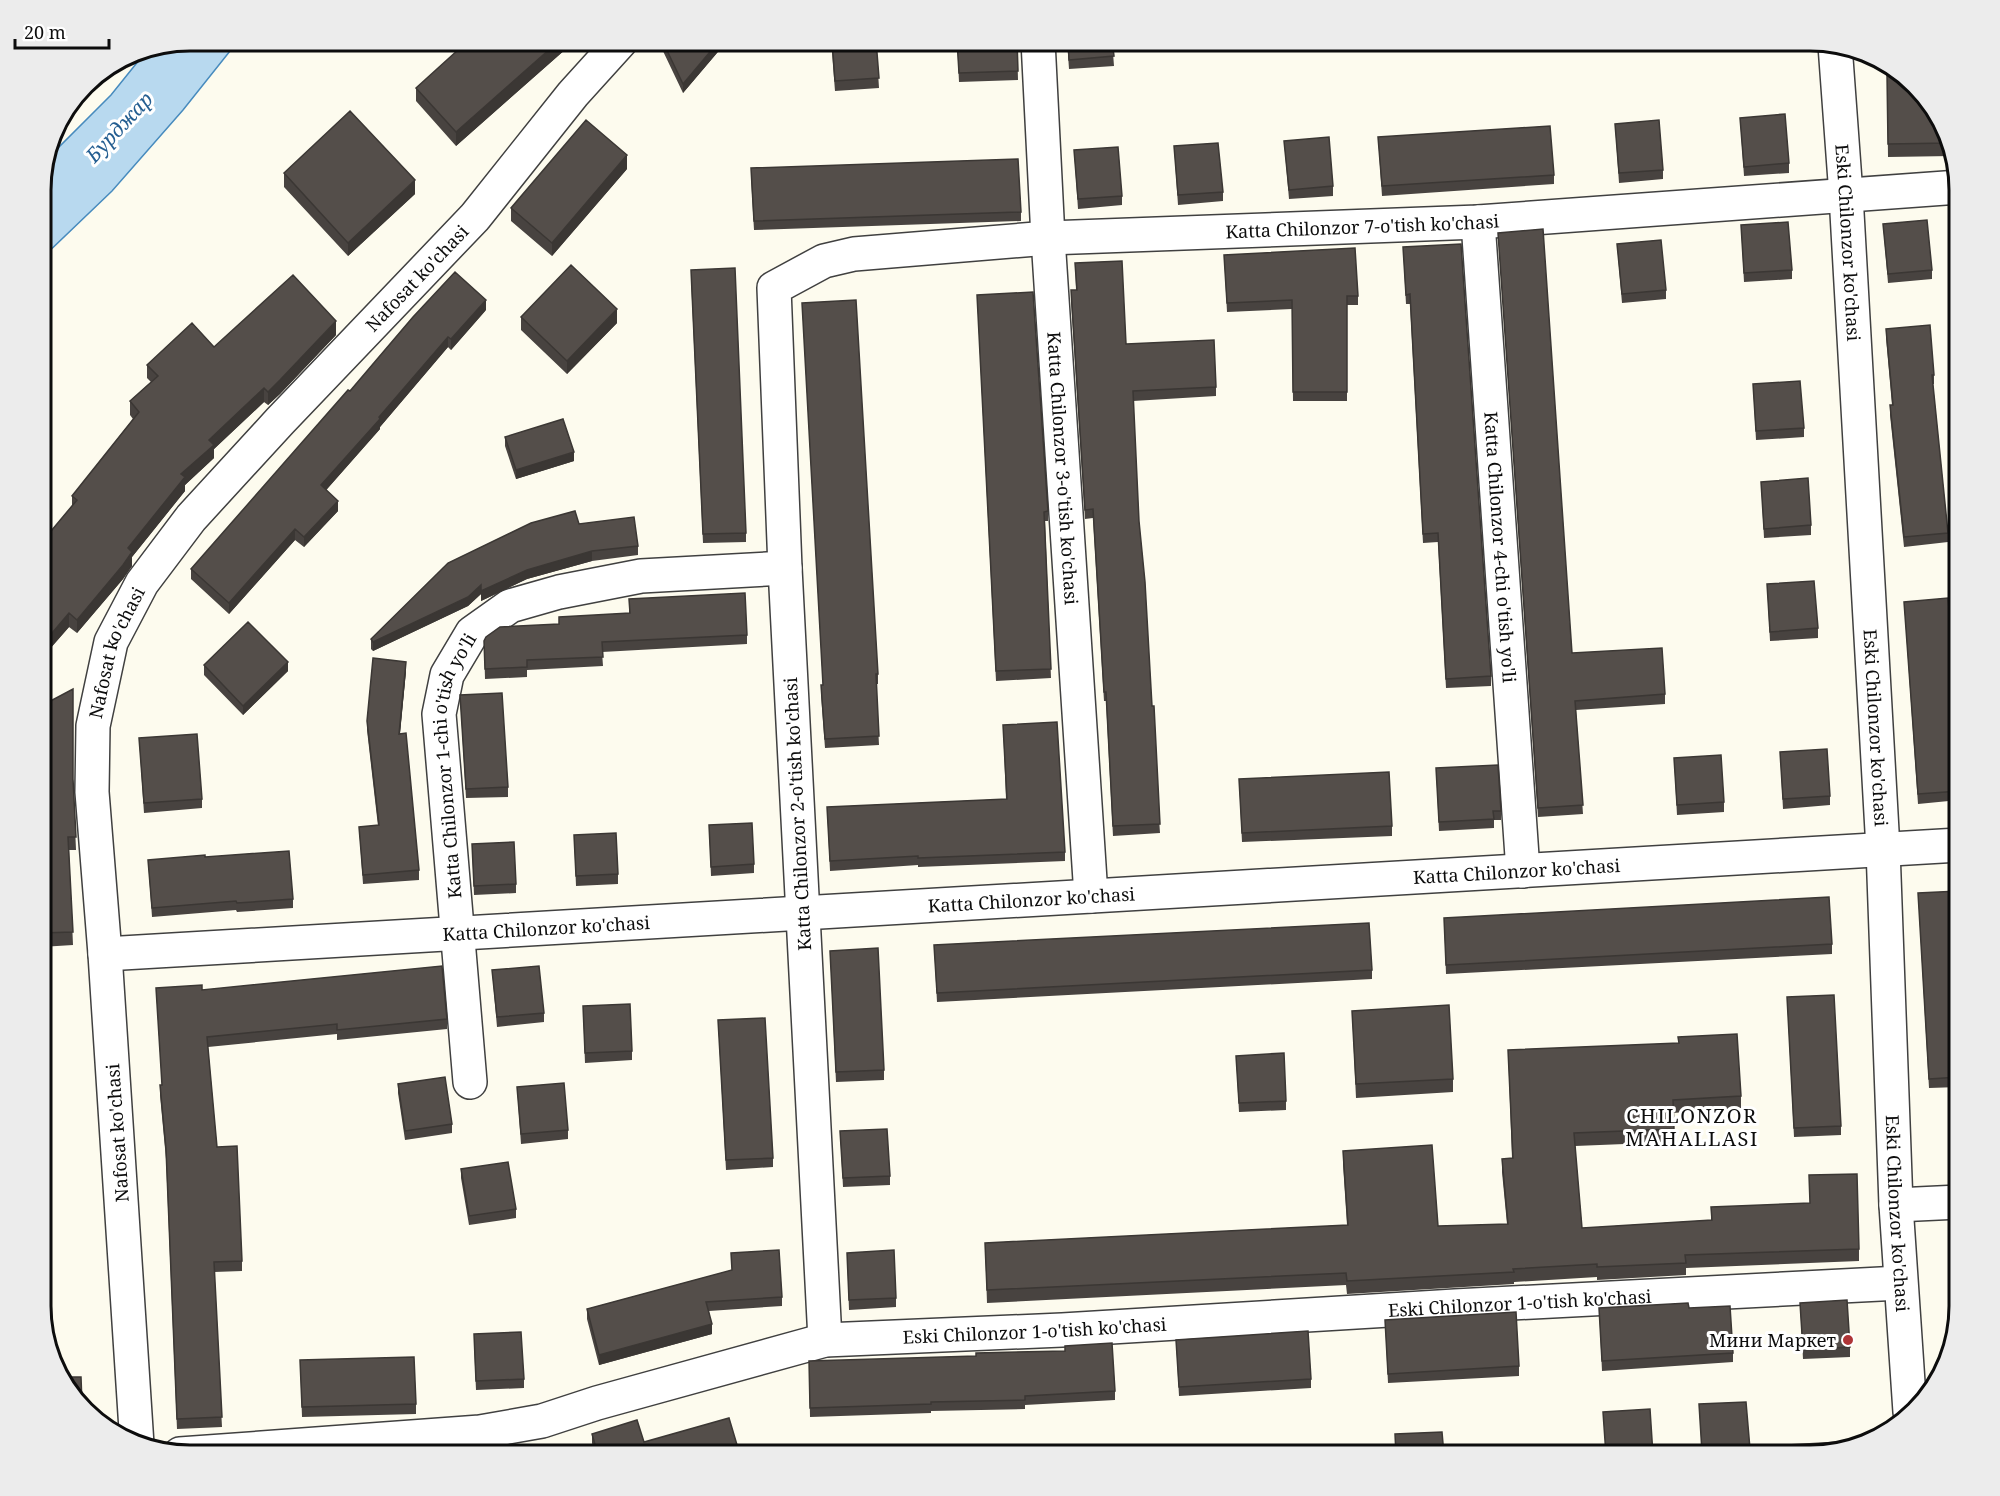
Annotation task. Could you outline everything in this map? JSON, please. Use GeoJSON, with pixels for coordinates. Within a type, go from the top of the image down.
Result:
{"type":"FeatureCollection","features":[{"type":"Feature","properties":{"kind":"street","name":"Nafosat ko'chasi"},"geometry":{"type":"LineString","coordinates":[[136,1434],[105,954],[92,792],[93,726],[111,642],[142,582],[191,518],[280,421],[475,217],[573,94],[611,51]]}},
{"type":"Feature","properties":{"kind":"street","name":"Katta Chilonzor 3-o'tish ko'chasi"},"geometry":{"type":"LineString","coordinates":[[1039,51],[1048,238],[1091,896]]}},
{"type":"Feature","properties":{"kind":"street","name":"Eski Chilonzor ko'chasi"},"geometry":{"type":"LineString","coordinates":[[1836,54],[1846,195],[1883,849],[1896,1205],[1909,1403]]}},
{"type":"Feature","properties":{"kind":"street","name":"Katta Chilonzor 7-o'tish ko'chasi"},"geometry":{"type":"LineString","coordinates":[[774,288],[824,261],[854,254],[1048,238],[1478,222],[1949,188]]}},
{"type":"Feature","properties":{"kind":"street","name":"Katta Chilonzor 4-chi o'tish yo'li"},"geometry":{"type":"LineString","coordinates":[[1478,222],[1522,871]]}},
{"type":"Feature","properties":{"kind":"street","name":"Katta Chilonzor 2-o'tish ko'chasi"},"geometry":{"type":"LineString","coordinates":[[774,288],[784,568],[825,1340]]}},
{"type":"Feature","properties":{"kind":"street","name":"Katta Chilonzor 1-chi o'tish yo'li"},"geometry":{"type":"LineString","coordinates":[[470,1082],[439,714],[447,675],[472,633],[510,606],[601,583],[641,576],[784,568]]}},
{"type":"Feature","properties":{"kind":"street","name":"Katta Chilonzor ko'chasi"},"geometry":{"type":"LineString","coordinates":[[105,954],[1949,846]]}},
{"type":"Feature","properties":{"kind":"street"},"geometry":{"type":"LineString","coordinates":[[1896,1205],[1949,1202]]}},
{"type":"Feature","properties":{"kind":"street","name":"Eski Chilonzor 1-o'tish ko'chasi"},"geometry":{"type":"LineString","coordinates":[[303,1445],[480,1432],[542,1421],[597,1402],[825,1340],[1073,1330],[1900,1283]]}},
{"type":"Feature","properties":{"kind":"water","name":"Бурджар"},"geometry":{"type":"Polygon","coordinates":[[[181,51],[230,51],[183,110],[112,191],[51,249],[51,181],[58,148],[111,95],[138,62],[181,51]]]}},
{"type":"Feature","properties":{"kind":"building"},"geometry":{"type":"Polygon","coordinates":[[[457,51],[548,51],[456,132],[416,88],[457,51]]]}},
{"type":"Feature","properties":{"kind":"building"},"geometry":{"type":"Polygon","coordinates":[[[667,51],[711,51],[683,84],[667,51]]]}},
{"type":"Feature","properties":{"kind":"building"},"geometry":{"type":"Polygon","coordinates":[[[833,51],[877,51],[879,78],[835,81],[833,51]]]}},
{"type":"Feature","properties":{"kind":"building"},"geometry":{"type":"Polygon","coordinates":[[[958,51],[1017,51],[1018,71],[959,73],[958,51]]]}},
{"type":"Feature","properties":{"kind":"building"},"geometry":{"type":"Polygon","coordinates":[[[1069,51],[1113,51],[1114,56],[1069,60],[1069,51]]]}},
{"type":"Feature","properties":{"kind":"building"},"geometry":{"type":"Polygon","coordinates":[[[1887,75],[1902,86],[1926,113],[1941,143],[1888,144],[1887,75]]]}},
{"type":"Feature","properties":{"kind":"building"},"geometry":{"type":"Polygon","coordinates":[[[350,111],[415,180],[348,243],[284,173],[350,111]]]}},
{"type":"Feature","properties":{"kind":"building"},"geometry":{"type":"Polygon","coordinates":[[[1785,114],[1789,163],[1744,167],[1740,118],[1785,114]]]}},
{"type":"Feature","properties":{"kind":"building"},"geometry":{"type":"Polygon","coordinates":[[[586,120],[627,155],[552,243],[511,208],[586,120]]]}},
{"type":"Feature","properties":{"kind":"building"},"geometry":{"type":"Polygon","coordinates":[[[1659,120],[1663,170],[1619,173],[1615,124],[1659,120]]]}},
{"type":"Feature","properties":{"kind":"building"},"geometry":{"type":"Polygon","coordinates":[[[1550,126],[1554,175],[1382,186],[1378,137],[1550,126]]]}},
{"type":"Feature","properties":{"kind":"building"},"geometry":{"type":"Polygon","coordinates":[[[1329,137],[1333,186],[1289,190],[1284,141],[1329,137]]]}},
{"type":"Feature","properties":{"kind":"building"},"geometry":{"type":"Polygon","coordinates":[[[1218,143],[1223,192],[1178,195],[1174,146],[1218,143]]]}},
{"type":"Feature","properties":{"kind":"building"},"geometry":{"type":"Polygon","coordinates":[[[1118,147],[1122,196],[1078,199],[1074,150],[1118,147]]]}},
{"type":"Feature","properties":{"kind":"building"},"geometry":{"type":"Polygon","coordinates":[[[1018,159],[1021,212],[754,221],[751,168],[1018,159]]]}},
{"type":"Feature","properties":{"kind":"building"},"geometry":{"type":"Polygon","coordinates":[[[1927,220],[1932,270],[1888,274],[1883,224],[1927,220]]]}},
{"type":"Feature","properties":{"kind":"building"},"geometry":{"type":"Polygon","coordinates":[[[1788,222],[1792,270],[1744,273],[1741,225],[1788,222]]]}},
{"type":"Feature","properties":{"kind":"building"},"geometry":{"type":"Polygon","coordinates":[[[1543,229],[1572,653],[1662,648],[1665,694],[1575,701],[1583,805],[1538,808],[1498,233],[1543,229]]]}},
{"type":"Feature","properties":{"kind":"building"},"geometry":{"type":"Polygon","coordinates":[[[1661,240],[1666,290],[1622,294],[1617,244],[1661,240]]]}},
{"type":"Feature","properties":{"kind":"building"},"geometry":{"type":"Polygon","coordinates":[[[1461,244],[1491,676],[1446,679],[1438,533],[1423,534],[1410,294],[1406,295],[1403,247],[1461,244]]]}},
{"type":"Feature","properties":{"kind":"building"},"geometry":{"type":"Polygon","coordinates":[[[1355,248],[1358,296],[1347,296],[1347,392],[1293,392],[1292,300],[1227,303],[1224,255],[1355,248]]]}},
{"type":"Feature","properties":{"kind":"building"},"geometry":{"type":"Polygon","coordinates":[[[1122,261],[1126,344],[1214,340],[1216,387],[1133,391],[1139,521],[1152,706],[1154,706],[1160,824],[1113,826],[1093,509],[1085,510],[1071,290],[1077,290],[1075,263],[1122,261]]]}},
{"type":"Feature","properties":{"kind":"building"},"geometry":{"type":"Polygon","coordinates":[[[571,265],[617,309],[567,361],[521,317],[571,265]]]}},
{"type":"Feature","properties":{"kind":"building"},"geometry":{"type":"Polygon","coordinates":[[[735,268],[746,533],[703,534],[691,270],[735,268]]]}},
{"type":"Feature","properties":{"kind":"building"},"geometry":{"type":"Polygon","coordinates":[[[455,272],[486,300],[451,339],[448,337],[321,485],[338,501],[304,537],[295,529],[229,603],[191,569],[455,272]]]}},
{"type":"Feature","properties":{"kind":"building"},"geometry":{"type":"Polygon","coordinates":[[[293,275],[336,321],[268,392],[264,388],[209,440],[214,445],[181,474],[185,477],[128,548],[132,552],[123,565],[77,620],[69,613],[51,634],[51,531],[77,500],[72,496],[139,412],[130,401],[158,376],[147,365],[192,323],[214,347],[293,275]]]}},
{"type":"Feature","properties":{"kind":"building"},"geometry":{"type":"Polygon","coordinates":[[[1033,292],[1048,511],[1044,512],[1051,669],[996,671],[977,295],[1033,292]]]}},
{"type":"Feature","properties":{"kind":"building"},"geometry":{"type":"Polygon","coordinates":[[[856,300],[878,674],[876,674],[879,736],[825,739],[802,303],[856,300]]]}},
{"type":"Feature","properties":{"kind":"building"},"geometry":{"type":"Polygon","coordinates":[[[1930,325],[1934,375],[1932,375],[1948,533],[1904,537],[1890,405],[1893,405],[1886,329],[1930,325]]]}},
{"type":"Feature","properties":{"kind":"building"},"geometry":{"type":"Polygon","coordinates":[[[1800,381],[1804,428],[1756,431],[1753,384],[1800,381]]]}},
{"type":"Feature","properties":{"kind":"building"},"geometry":{"type":"Polygon","coordinates":[[[563,419],[574,452],[516,470],[505,437],[563,419]]]}},
{"type":"Feature","properties":{"kind":"building"},"geometry":{"type":"Polygon","coordinates":[[[1808,478],[1811,525],[1764,529],[1761,482],[1808,478]]]}},
{"type":"Feature","properties":{"kind":"building"},"geometry":{"type":"Polygon","coordinates":[[[575,511],[579,524],[634,517],[638,546],[592,551],[527,570],[481,591],[481,585],[468,597],[373,642],[371,639],[448,563],[531,523],[575,511]]]}},
{"type":"Feature","properties":{"kind":"building"},"geometry":{"type":"Polygon","coordinates":[[[1814,581],[1818,628],[1770,632],[1767,584],[1814,581]]]}},
{"type":"Feature","properties":{"kind":"building"},"geometry":{"type":"Polygon","coordinates":[[[745,593],[747,635],[602,642],[603,657],[527,660],[527,667],[485,669],[484,641],[500,627],[559,624],[559,617],[630,613],[629,599],[745,593]]]}},
{"type":"Feature","properties":{"kind":"building"},"geometry":{"type":"Polygon","coordinates":[[[1948,598],[1949,792],[1918,794],[1904,602],[1948,598]]]}},
{"type":"Feature","properties":{"kind":"building"},"geometry":{"type":"Polygon","coordinates":[[[248,622],[288,662],[243,706],[204,665],[248,622]]]}},
{"type":"Feature","properties":{"kind":"building"},"geometry":{"type":"Polygon","coordinates":[[[373,658],[406,662],[399,734],[406,733],[419,870],[363,875],[359,827],[379,825],[367,721],[373,658]]]}},
{"type":"Feature","properties":{"kind":"building"},"geometry":{"type":"Polygon","coordinates":[[[73,689],[73,779],[76,837],[68,837],[73,932],[51,933],[51,701],[73,689]]]}},
{"type":"Feature","properties":{"kind":"building"},"geometry":{"type":"Polygon","coordinates":[[[502,693],[508,787],[466,789],[460,695],[502,693]]]}},
{"type":"Feature","properties":{"kind":"building"},"geometry":{"type":"Polygon","coordinates":[[[1057,722],[1065,852],[830,861],[827,807],[1007,799],[1003,725],[1057,722]]]}},
{"type":"Feature","properties":{"kind":"building"},"geometry":{"type":"Polygon","coordinates":[[[197,734],[202,799],[144,803],[139,738],[197,734]]]}},
{"type":"Feature","properties":{"kind":"building"},"geometry":{"type":"Polygon","coordinates":[[[1827,749],[1830,796],[1783,799],[1780,752],[1827,749]]]}},
{"type":"Feature","properties":{"kind":"building"},"geometry":{"type":"Polygon","coordinates":[[[1721,755],[1724,802],[1677,805],[1674,758],[1721,755]]]}},
{"type":"Feature","properties":{"kind":"building"},"geometry":{"type":"Polygon","coordinates":[[[1498,765],[1501,811],[1493,811],[1494,819],[1439,822],[1436,768],[1498,765]]]}},
{"type":"Feature","properties":{"kind":"building"},"geometry":{"type":"Polygon","coordinates":[[[1389,772],[1392,826],[1242,833],[1239,779],[1389,772]]]}},
{"type":"Feature","properties":{"kind":"building"},"geometry":{"type":"Polygon","coordinates":[[[752,823],[754,864],[711,867],[709,825],[752,823]]]}},
{"type":"Feature","properties":{"kind":"building"},"geometry":{"type":"Polygon","coordinates":[[[616,833],[618,874],[576,876],[574,835],[616,833]]]}},
{"type":"Feature","properties":{"kind":"building"},"geometry":{"type":"Polygon","coordinates":[[[514,842],[516,884],[474,886],[472,844],[514,842]]]}},
{"type":"Feature","properties":{"kind":"building"},"geometry":{"type":"Polygon","coordinates":[[[289,851],[293,899],[152,908],[148,860],[289,851]]]}},
{"type":"Feature","properties":{"kind":"building"},"geometry":{"type":"Polygon","coordinates":[[[1949,891],[1949,1078],[1929,1079],[1918,893],[1949,891]]]}},
{"type":"Feature","properties":{"kind":"building"},"geometry":{"type":"Polygon","coordinates":[[[1829,897],[1832,944],[1446,965],[1444,918],[1829,897]]]}},
{"type":"Feature","properties":{"kind":"building"},"geometry":{"type":"Polygon","coordinates":[[[1369,923],[1372,970],[937,993],[934,945],[1369,923]]]}},
{"type":"Feature","properties":{"kind":"building"},"geometry":{"type":"Polygon","coordinates":[[[878,948],[884,1070],[836,1072],[830,951],[878,948]]]}},
{"type":"Feature","properties":{"kind":"building"},"geometry":{"type":"Polygon","coordinates":[[[442,966],[447,1019],[337,1030],[337,1024],[207,1037],[217,1147],[237,1146],[242,1261],[214,1262],[222,1417],[177,1419],[166,1149],[160,1085],[162,1085],[156,988],[202,985],[202,990],[442,966]]]}},
{"type":"Feature","properties":{"kind":"building"},"geometry":{"type":"Polygon","coordinates":[[[539,966],[544,1013],[497,1017],[492,970],[539,966]]]}},
{"type":"Feature","properties":{"kind":"building"},"geometry":{"type":"Polygon","coordinates":[[[1834,995],[1841,1126],[1794,1128],[1787,997],[1834,995]]]}},
{"type":"Feature","properties":{"kind":"building"},"geometry":{"type":"Polygon","coordinates":[[[630,1004],[632,1051],[585,1053],[583,1006],[630,1004]]]}},
{"type":"Feature","properties":{"kind":"building"},"geometry":{"type":"Polygon","coordinates":[[[1449,1005],[1453,1079],[1356,1084],[1352,1011],[1449,1005]]]}},
{"type":"Feature","properties":{"kind":"building"},"geometry":{"type":"Polygon","coordinates":[[[765,1018],[773,1158],[726,1160],[718,1020],[765,1018]]]}},
{"type":"Feature","properties":{"kind":"building"},"geometry":{"type":"Polygon","coordinates":[[[1737,1034],[1741,1096],[1673,1100],[1674,1129],[1574,1133],[1582,1228],[1712,1220],[1711,1207],[1810,1203],[1809,1175],[1857,1174],[1859,1249],[1685,1255],[1686,1263],[1597,1267],[1597,1264],[1513,1269],[1514,1272],[1347,1281],[1346,1273],[987,1290],[985,1243],[1348,1225],[1343,1151],[1432,1145],[1438,1226],[1508,1224],[1502,1159],[1513,1158],[1508,1050],[1679,1043],[1678,1037],[1737,1034]]]}},
{"type":"Feature","properties":{"kind":"building"},"geometry":{"type":"Polygon","coordinates":[[[1284,1053],[1286,1101],[1239,1103],[1236,1056],[1284,1053]]]}},
{"type":"Feature","properties":{"kind":"building"},"geometry":{"type":"Polygon","coordinates":[[[445,1077],[452,1124],[405,1131],[398,1084],[445,1077]]]}},
{"type":"Feature","properties":{"kind":"building"},"geometry":{"type":"Polygon","coordinates":[[[564,1083],[568,1130],[521,1134],[517,1087],[564,1083]]]}},
{"type":"Feature","properties":{"kind":"building"},"geometry":{"type":"Polygon","coordinates":[[[887,1129],[890,1176],[843,1178],[840,1131],[887,1129]]]}},
{"type":"Feature","properties":{"kind":"building"},"geometry":{"type":"Polygon","coordinates":[[[508,1162],[516,1209],[469,1216],[461,1169],[508,1162]]]}},
{"type":"Feature","properties":{"kind":"building"},"geometry":{"type":"Polygon","coordinates":[[[779,1250],[782,1297],[706,1302],[712,1324],[599,1355],[587,1309],[732,1270],[731,1253],[779,1250]]]}},
{"type":"Feature","properties":{"kind":"building"},"geometry":{"type":"Polygon","coordinates":[[[894,1250],[896,1298],[849,1300],[847,1253],[894,1250]]]}},
{"type":"Feature","properties":{"kind":"building"},"geometry":{"type":"Polygon","coordinates":[[[1847,1300],[1850,1347],[1803,1350],[1800,1303],[1847,1300]]]}},
{"type":"Feature","properties":{"kind":"building"},"geometry":{"type":"Polygon","coordinates":[[[1688,1303],[1689,1308],[1730,1306],[1733,1353],[1602,1361],[1599,1308],[1688,1303]]]}},
{"type":"Feature","properties":{"kind":"building"},"geometry":{"type":"Polygon","coordinates":[[[1516,1312],[1519,1366],[1388,1374],[1385,1320],[1516,1312]]]}},
{"type":"Feature","properties":{"kind":"building"},"geometry":{"type":"Polygon","coordinates":[[[1308,1331],[1311,1379],[1179,1387],[1176,1340],[1308,1331]]]}},
{"type":"Feature","properties":{"kind":"building"},"geometry":{"type":"Polygon","coordinates":[[[521,1332],[524,1379],[476,1381],[474,1334],[521,1332]]]}},
{"type":"Feature","properties":{"kind":"building"},"geometry":{"type":"Polygon","coordinates":[[[1112,1343],[1115,1391],[1025,1396],[1025,1400],[810,1408],[809,1361],[1065,1351],[1065,1346],[1112,1343]]]}},
{"type":"Feature","properties":{"kind":"building"},"geometry":{"type":"Polygon","coordinates":[[[414,1357],[416,1404],[302,1407],[300,1360],[414,1357]]]}},
{"type":"Feature","properties":{"kind":"building"},"geometry":{"type":"Polygon","coordinates":[[[71,1377],[81,1377],[82,1392],[71,1377]]]}},
{"type":"Feature","properties":{"kind":"building"},"geometry":{"type":"Polygon","coordinates":[[[1746,1402],[1750,1445],[1702,1445],[1699,1404],[1746,1402]]]}},
{"type":"Feature","properties":{"kind":"building"},"geometry":{"type":"Polygon","coordinates":[[[1650,1409],[1652,1445],[1605,1445],[1603,1412],[1650,1409]]]}},
{"type":"Feature","properties":{"kind":"building"},"geometry":{"type":"Polygon","coordinates":[[[729,1418],[737,1445],[595,1445],[592,1434],[637,1420],[644,1442],[729,1418]]]}},
{"type":"Feature","properties":{"kind":"building"},"geometry":{"type":"Polygon","coordinates":[[[1442,1432],[1443,1445],[1396,1445],[1395,1434],[1442,1432]]]}},
{"type":"Feature","properties":{"kind":"building"},"geometry":{"type":"Polygon","coordinates":[[[1836,1442],[1828,1444],[1786,1445],[1836,1442]]]}},
{"type":"Feature","properties":{"kind":"place","name":"Мини Маркет"},"geometry":{"type":"Point","coordinates":[1848,1340]}},
{"type":"Feature","properties":{"kind":"district","name":"CHILONZOR MAHALLASI"},"geometry":{"type":"Point","coordinates":[1692,1126]}}]}
